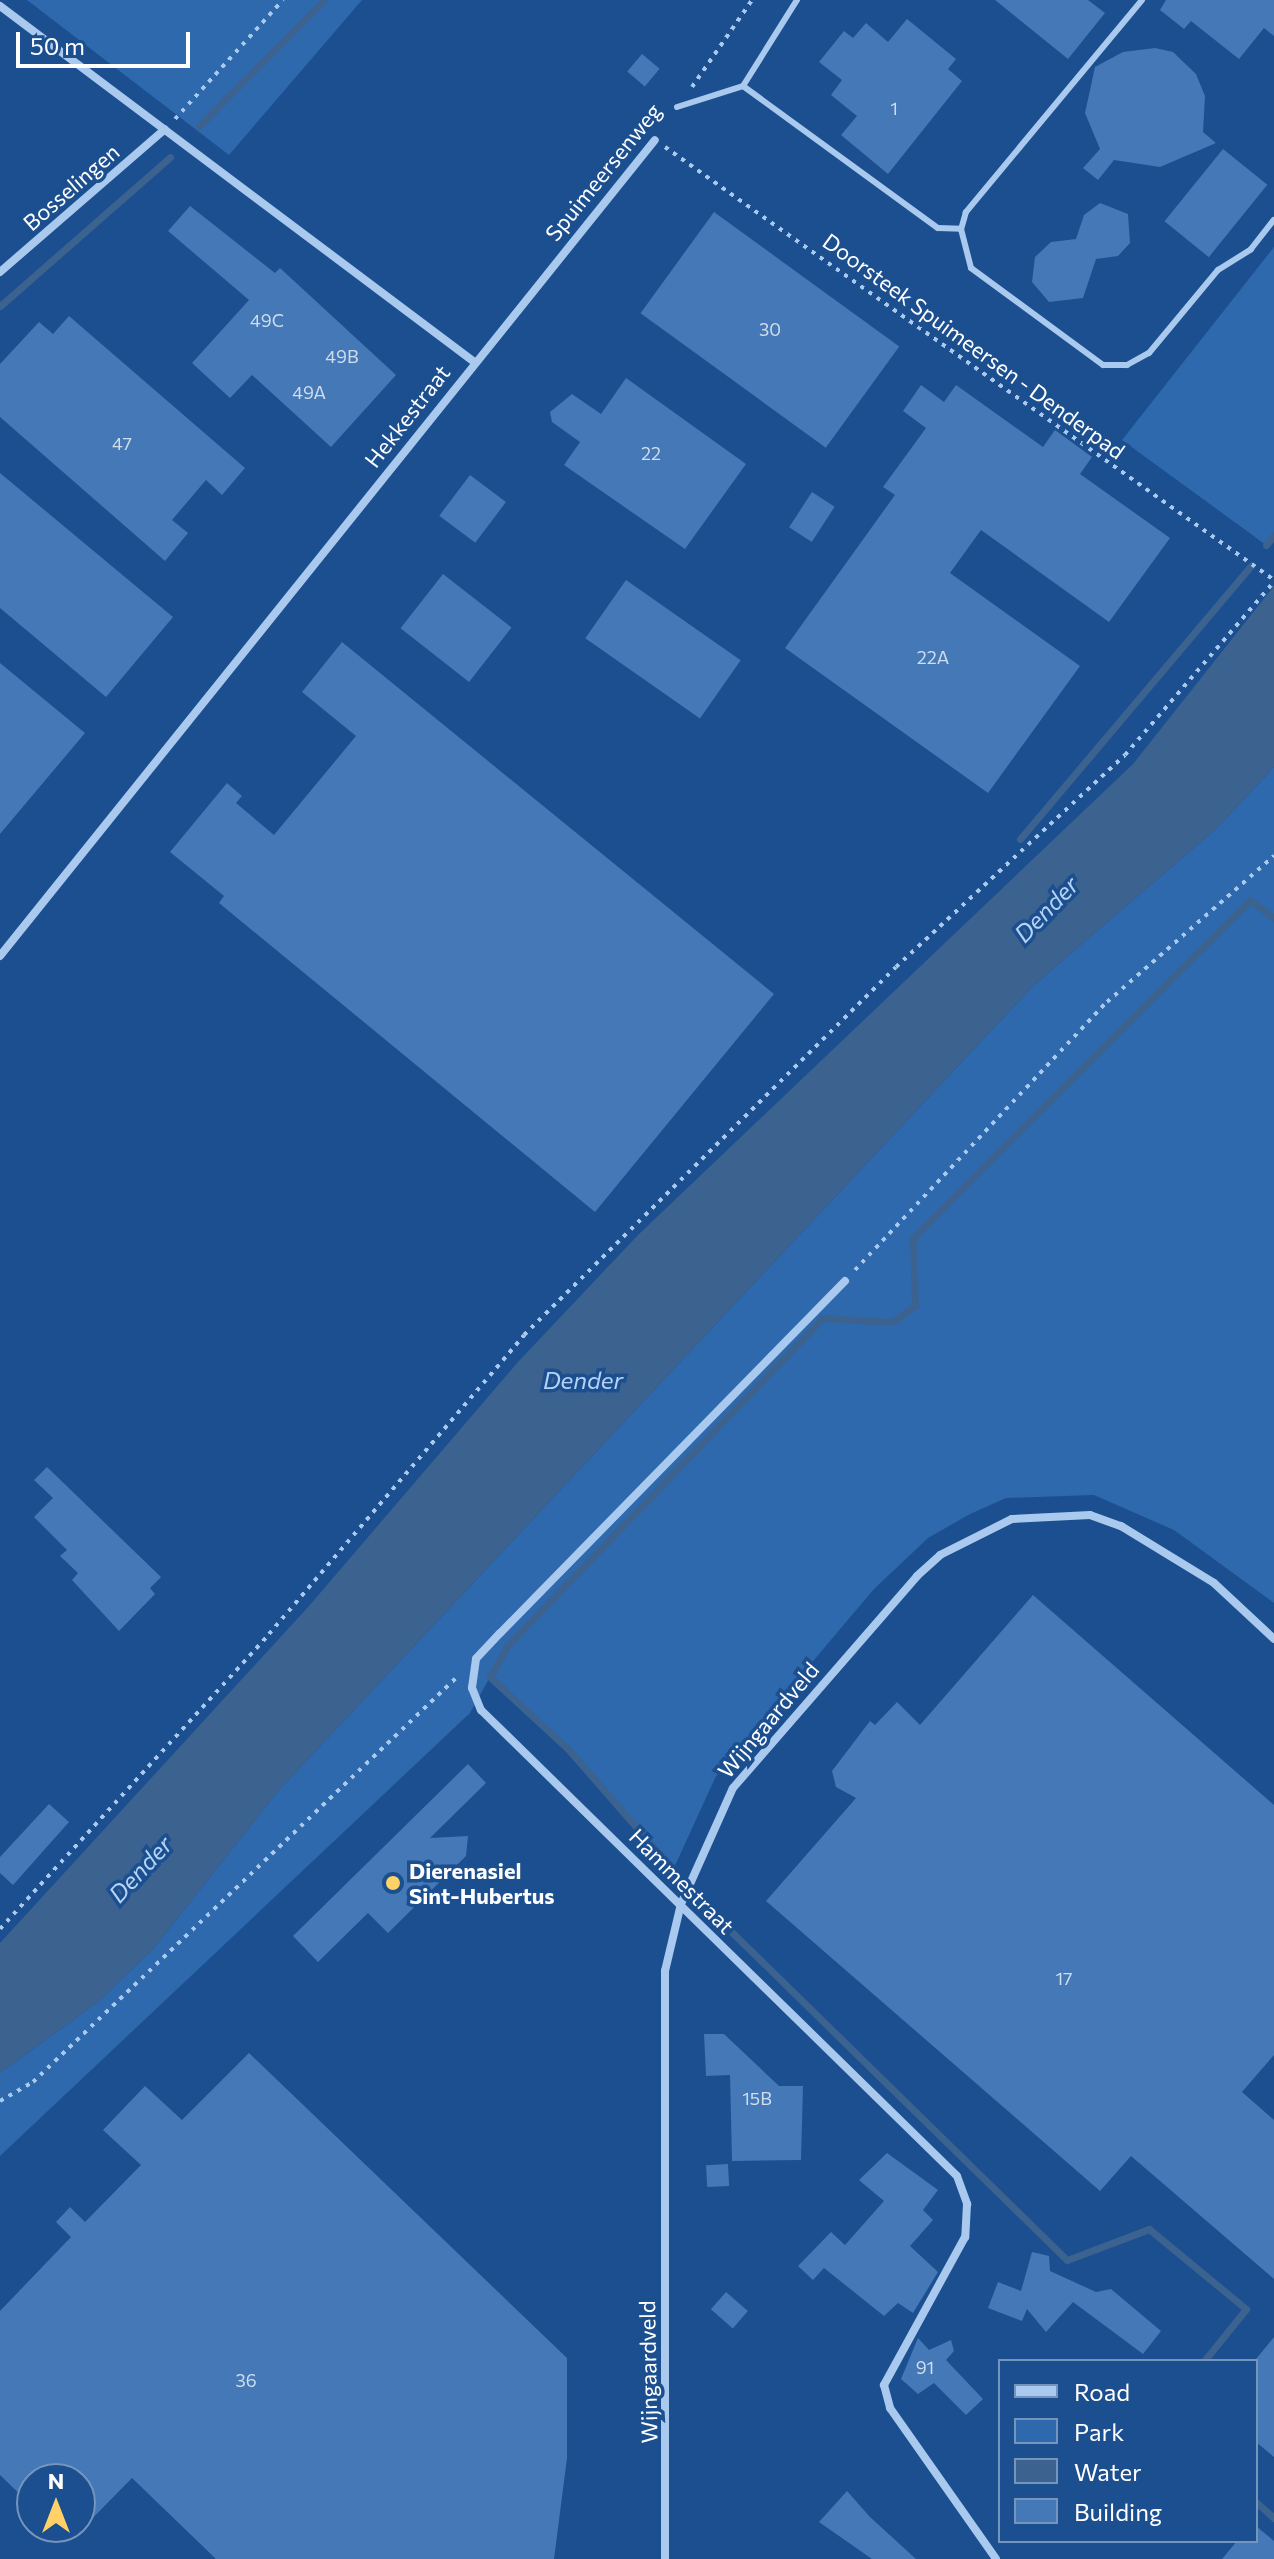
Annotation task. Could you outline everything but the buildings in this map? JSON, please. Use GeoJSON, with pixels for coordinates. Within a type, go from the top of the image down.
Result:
{"type":"FeatureCollection","features":[{"type":"Feature","properties":{"kind":"street","name":"Hekkestraat"},"geometry":{"type":"LineString","coordinates":[[0,6],[473,361],[0,956]]}},
{"type":"Feature","properties":{"kind":"street","name":"Bosselingen"},"geometry":{"type":"LineString","coordinates":[[0,272],[165,129]]}},
{"type":"Feature","properties":{"kind":"street","name":"Spuimeersenweg"},"geometry":{"type":"LineString","coordinates":[[473,361],[655,140]]}},
{"type":"Feature","properties":{"kind":"street"},"geometry":{"type":"LineString","coordinates":[[476,1659],[845,1281]]}},
{"type":"Feature","properties":{"kind":"street","name":"Wijngaardveld"},"geometry":{"type":"LineString","coordinates":[[665,2559],[662,2023],[681,1904],[733,1788],[890,1603],[940,1555],[979,1533],[1051,1514],[1111,1523],[1214,1583],[1274,1639]]}},
{"type":"Feature","properties":{"kind":"street","name":"Hammestraat"},"geometry":{"type":"LineString","coordinates":[[476,1659],[472,1688],[481,1710],[957,2176],[967,2204],[965,2237],[884,2385],[890,2408],[996,2559]]}},
{"type":"Feature","properties":{"kind":"lane"},"geometry":{"type":"LineString","coordinates":[[677,107],[743,86],[797,0]]}},
{"type":"Feature","properties":{"kind":"lane"},"geometry":{"type":"LineString","coordinates":[[1142,0],[966,212],[961,229],[971,268],[1103,365],[1127,365],[1149,353],[1218,270],[1251,249],[1274,220]]}},
{"type":"Feature","properties":{"kind":"lane"},"geometry":{"type":"LineString","coordinates":[[743,86],[938,228],[961,229]]}},
{"type":"Feature","properties":{"kind":"path"},"geometry":{"type":"LineString","coordinates":[[165,129],[283,0]]}},
{"type":"Feature","properties":{"kind":"path","name":"Spuimeersenweg"},"geometry":{"type":"LineString","coordinates":[[677,107],[752,0]]}},
{"type":"Feature","properties":{"kind":"path","name":"Doorsteek Spuimeersen - Denderpad"},"geometry":{"type":"LineString","coordinates":[[655,140],[1274,581]]}},
{"type":"Feature","properties":{"kind":"path"},"geometry":{"type":"LineString","coordinates":[[0,1929],[269,1634],[524,1335],[896,967],[1125,755],[1274,581]]}},
{"type":"Feature","properties":{"kind":"path"},"geometry":{"type":"LineString","coordinates":[[845,1281],[1107,1002],[1251,881],[1274,856]]}},
{"type":"Feature","properties":{"kind":"path"},"geometry":{"type":"LineString","coordinates":[[0,2101],[33,2082],[476,1659]]}},
{"type":"Feature","properties":{"kind":"green space"},"geometry":{"type":"Polygon","coordinates":[[[27,0],[362,0],[229,155],[27,0]]]}},
{"type":"Feature","properties":{"kind":"green space"},"geometry":{"type":"Polygon","coordinates":[[[1274,247],[1274,535],[1266,545],[1122,440],[1274,247]]]}},
{"type":"Feature","properties":{"kind":"green space"},"geometry":{"type":"Polygon","coordinates":[[[1274,767],[1274,1603],[1174,1530],[1094,1495],[1006,1498],[928,1538],[874,1589],[716,1776],[673,1870],[568,1749],[490,1677],[470,1713],[0,2156],[0,2073],[98,2002],[153,1949],[279,1790],[1033,986],[1216,829],[1274,767]]]}},
{"type":"Feature","properties":{"kind":"water","name":"Dender"},"geometry":{"type":"Polygon","coordinates":[[[1274,586],[1274,767],[1216,829],[1033,986],[279,1790],[153,1949],[98,2002],[0,2073],[0,1943],[309,1606],[518,1362],[638,1235],[1133,764],[1274,586]]]}},
{"type":"Feature","properties":{"kind":"waterway"},"geometry":{"type":"LineString","coordinates":[[199,126],[324,0]]}},
{"type":"Feature","properties":{"kind":"waterway"},"geometry":{"type":"LineString","coordinates":[[0,306],[170,157]]}},
{"type":"Feature","properties":{"kind":"waterway"},"geometry":{"type":"LineString","coordinates":[[1266,545],[1274,535]]}},
{"type":"Feature","properties":{"kind":"waterway"},"geometry":{"type":"LineString","coordinates":[[1020,839],[1251,566]]}},
{"type":"Feature","properties":{"kind":"waterway"},"geometry":{"type":"LineString","coordinates":[[671,1867],[568,1749],[490,1677],[507,1646],[823,1318],[892,1322],[915,1306],[913,1238],[1250,900],[1274,918]]}},
{"type":"Feature","properties":{"kind":"waterway"},"geometry":{"type":"LineString","coordinates":[[704,1905],[1067,2260],[1149,2229],[1246,2309],[1206,2359]]}},
{"type":"Feature","properties":{"kind":"waterway"},"geometry":{"type":"LineString","coordinates":[[1258,2504],[1274,2518]]}},
{"type":"Feature","properties":{"kind":"place","name":"Dierenasiel Sint-Hubertus"},"geometry":{"type":"Point","coordinates":[393,1883]}}]}
